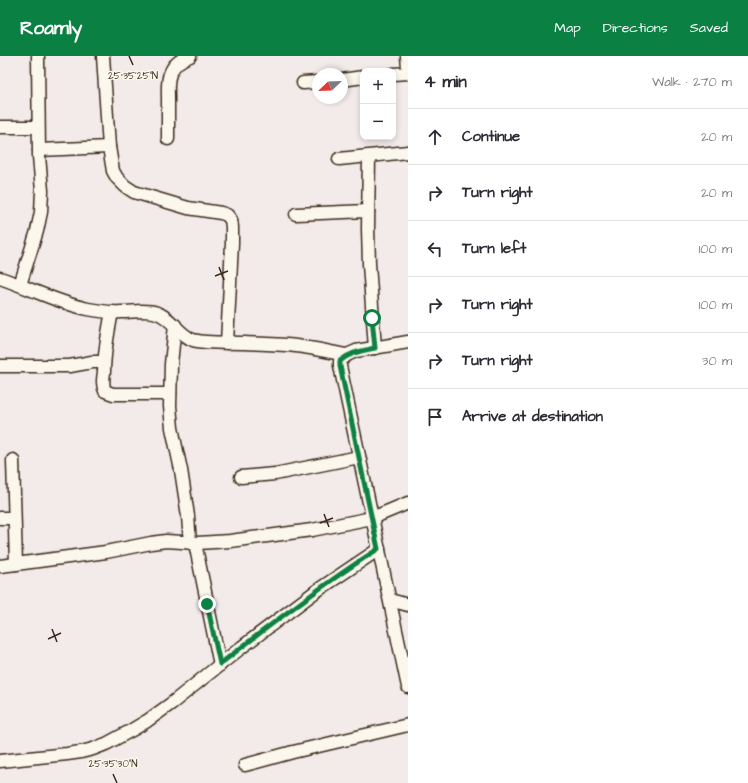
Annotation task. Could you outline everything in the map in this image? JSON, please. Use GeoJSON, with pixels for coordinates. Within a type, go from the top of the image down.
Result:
{"type":"FeatureCollection","features":[{"type":"Feature","properties":{"kind":"street"},"geometry":{"type":"LineString","coordinates":[[20,285],[42,212],[38,127],[38,56]]}},
{"type":"Feature","properties":{"kind":"street"},"geometry":{"type":"LineString","coordinates":[[103,56],[109,147],[113,171],[117,178],[134,192],[188,208],[221,213],[227,215],[231,220],[232,243],[227,342]]}},
{"type":"Feature","properties":{"kind":"street"},"geometry":{"type":"LineString","coordinates":[[168,139],[168,84],[170,74],[178,62],[190,56]]}},
{"type":"Feature","properties":{"kind":"street"},"geometry":{"type":"LineString","coordinates":[[407,56],[408,68]]}},
{"type":"Feature","properties":{"kind":"street"},"geometry":{"type":"LineString","coordinates":[[396,74],[408,73]]}},
{"type":"Feature","properties":{"kind":"street"},"geometry":{"type":"LineString","coordinates":[[348,79],[360,77]]}},
{"type":"Feature","properties":{"kind":"street"},"geometry":{"type":"LineString","coordinates":[[303,84],[312,83]]}},
{"type":"Feature","properties":{"kind":"street"},"geometry":{"type":"LineString","coordinates":[[0,127],[38,127]]}},
{"type":"Feature","properties":{"kind":"street"},"geometry":{"type":"LineString","coordinates":[[39,150],[109,147]]}},
{"type":"Feature","properties":{"kind":"street"},"geometry":{"type":"LineString","coordinates":[[339,159],[408,152]]}},
{"type":"Feature","properties":{"kind":"street"},"geometry":{"type":"LineString","coordinates":[[369,156],[369,264],[375,348]]}},
{"type":"Feature","properties":{"kind":"street"},"geometry":{"type":"LineString","coordinates":[[296,214],[368,211]]}},
{"type":"Feature","properties":{"kind":"street"},"geometry":{"type":"LineString","coordinates":[[0,278],[72,305],[94,310],[112,312],[151,311],[167,318],[184,334],[193,340],[205,342],[296,346],[347,355]]}},
{"type":"Feature","properties":{"kind":"street"},"geometry":{"type":"LineString","coordinates":[[112,312],[104,356],[105,391],[108,393],[123,394],[170,394]]}},
{"type":"Feature","properties":{"kind":"street"},"geometry":{"type":"LineString","coordinates":[[175,326],[171,364],[170,394],[172,428],[181,470],[192,543],[220,664]]}},
{"type":"Feature","properties":{"kind":"street"},"geometry":{"type":"LineString","coordinates":[[408,342],[356,352],[347,355],[340,361],[408,687]]}},
{"type":"Feature","properties":{"kind":"street"},"geometry":{"type":"LineString","coordinates":[[0,366],[70,366],[92,362],[104,362]]}},
{"type":"Feature","properties":{"kind":"street"},"geometry":{"type":"LineString","coordinates":[[241,477],[275,474],[359,457]]}},
{"type":"Feature","properties":{"kind":"street"},"geometry":{"type":"LineString","coordinates":[[13,460],[16,564]]}},
{"type":"Feature","properties":{"kind":"street"},"geometry":{"type":"LineString","coordinates":[[0,566],[106,552],[166,541],[192,543],[230,541],[312,530],[372,518],[408,503]]}},
{"type":"Feature","properties":{"kind":"street"},"geometry":{"type":"LineString","coordinates":[[0,518],[14,518]]}},
{"type":"Feature","properties":{"kind":"street"},"geometry":{"type":"LineString","coordinates":[[0,761],[60,755],[94,749],[132,730],[157,714],[315,592],[378,549]]}},
{"type":"Feature","properties":{"kind":"street"},"geometry":{"type":"LineString","coordinates":[[390,600],[408,605]]}},
{"type":"Feature","properties":{"kind":"street"},"geometry":{"type":"LineString","coordinates":[[245,765],[408,725]]}},
{"type":"Feature","properties":{"kind":"route"},"geometry":{"type":"LineString","coordinates":[[207,604],[220,664],[345,570],[378,549],[340,366],[340,361],[347,355],[375,348],[372,318]]}}]}
